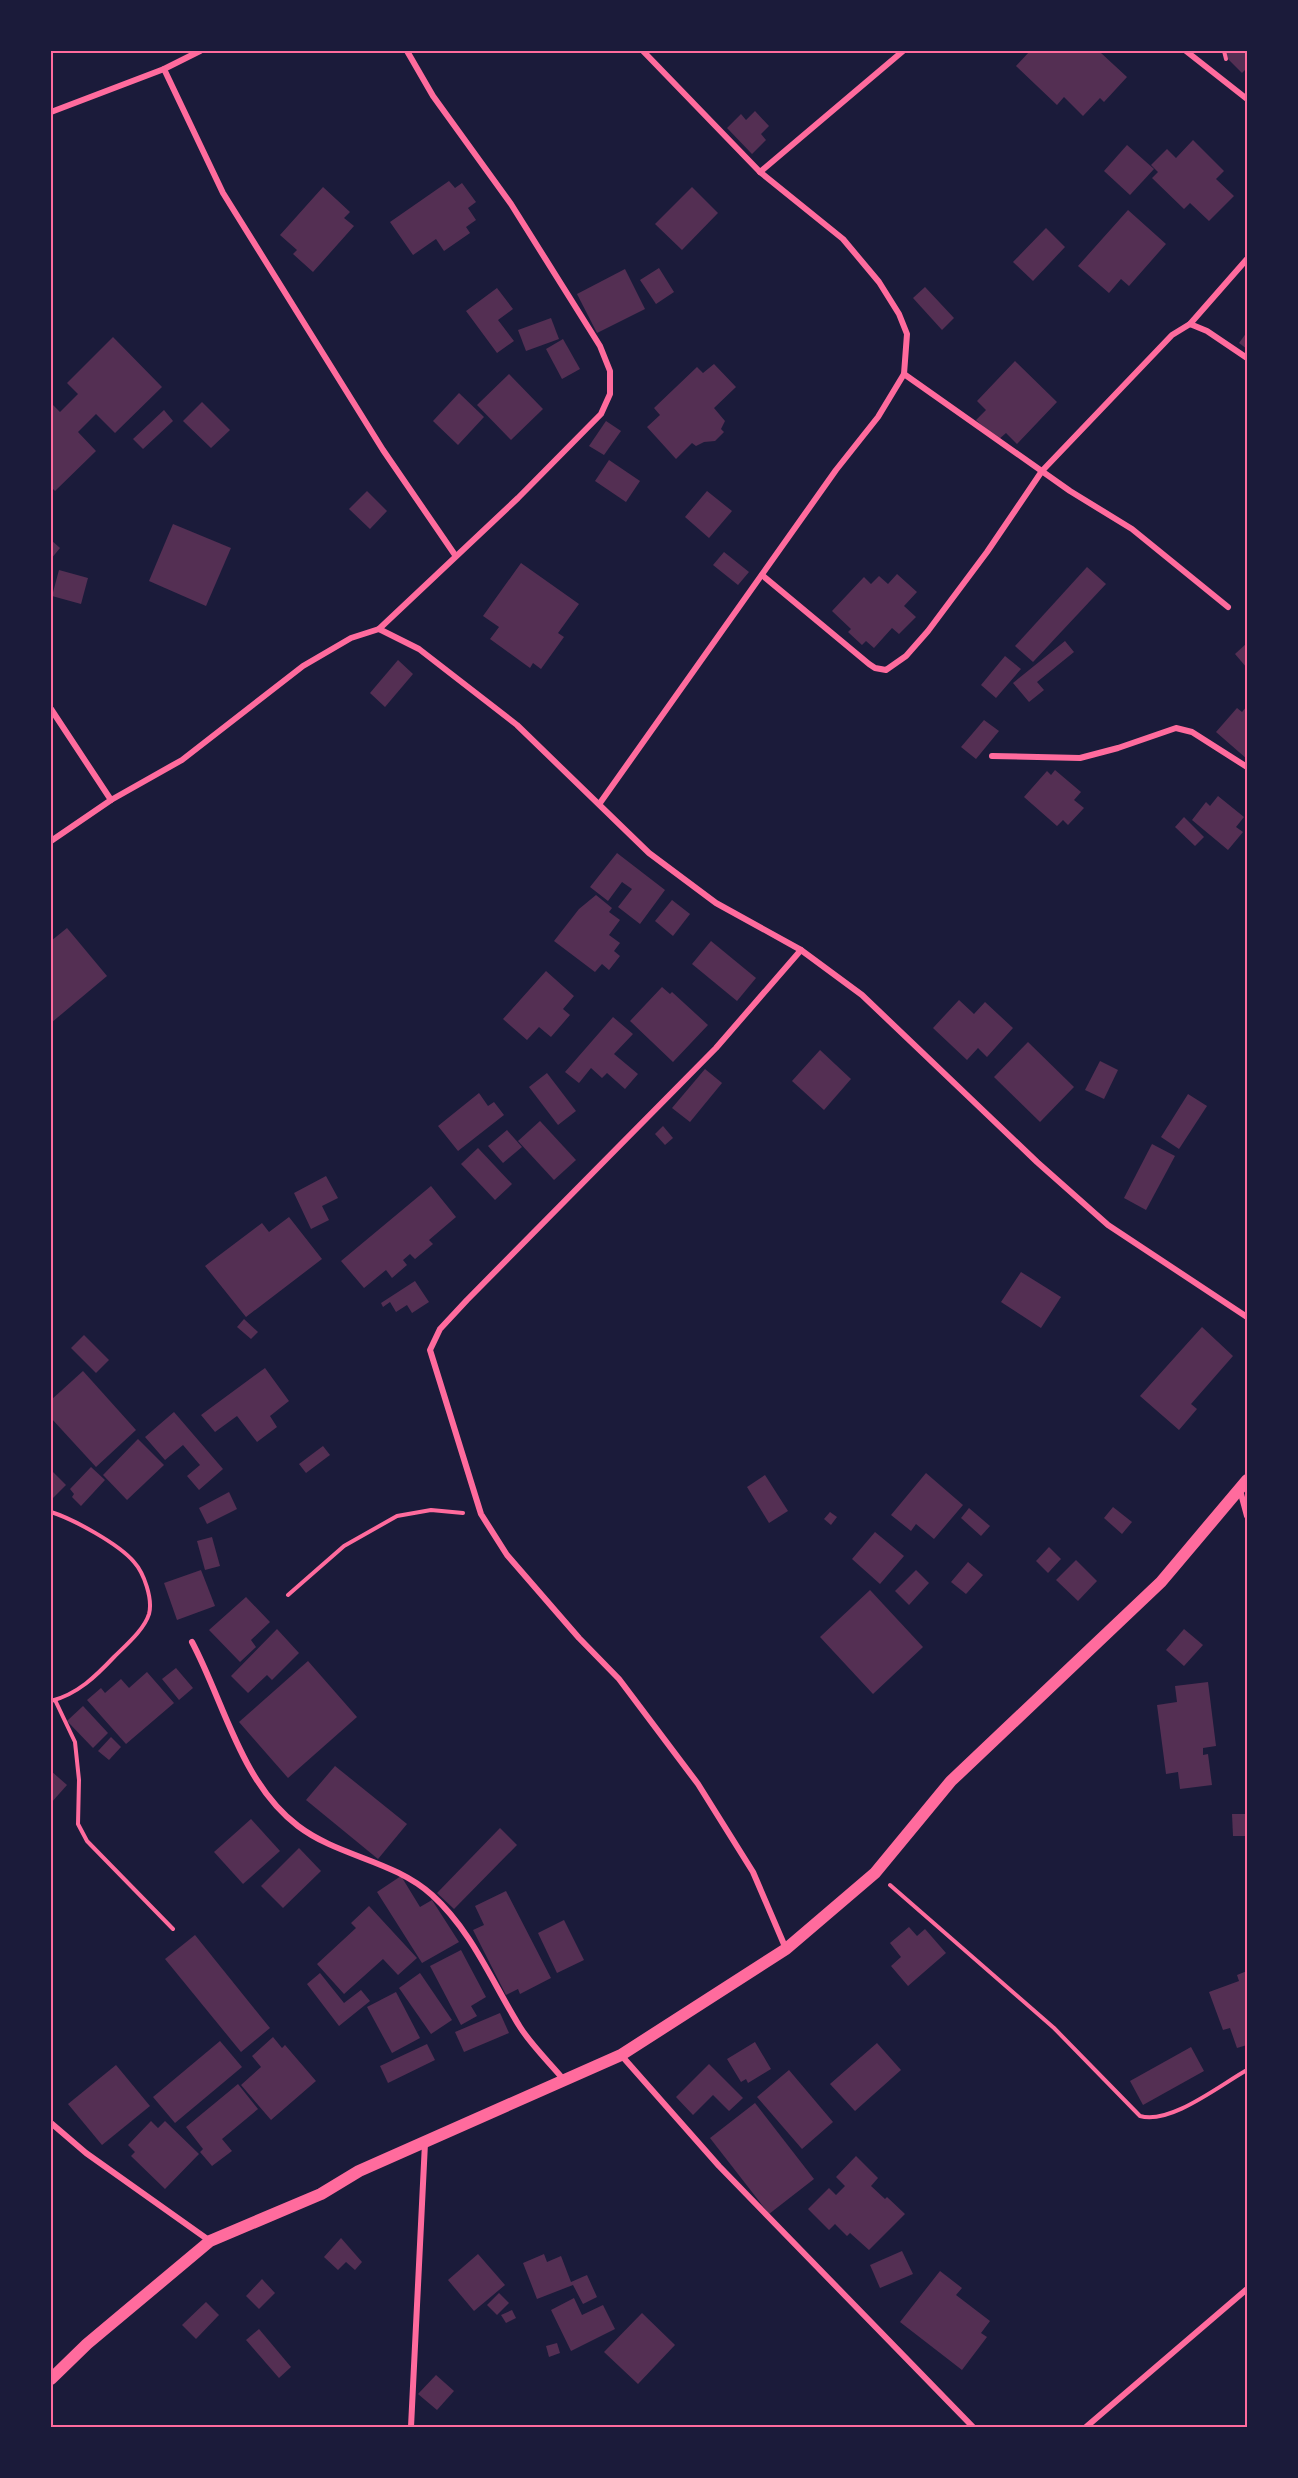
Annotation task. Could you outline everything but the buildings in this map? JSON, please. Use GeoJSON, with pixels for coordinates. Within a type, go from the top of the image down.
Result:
{"type":"FeatureCollection","features":[{"type":"Feature","properties":{"kind":"main road"},"geometry":{"type":"LineString","coordinates":[[51,2379],[87,2344],[210,2241],[321,2194],[359,2170],[621,2055],[786,1949],[875,1873],[951,1781],[1161,1582],[1243,1485]]}},
{"type":"Feature","properties":{"kind":"street"},"geometry":{"type":"LineString","coordinates":[[51,112],[164,69],[200,51]]}},
{"type":"Feature","properties":{"kind":"street"},"geometry":{"type":"LineString","coordinates":[[51,842],[111,800],[182,760],[303,666],[351,638],[379,629],[518,498],[601,414],[610,394],[610,371],[600,346],[518,214],[433,96],[407,51]]}},
{"type":"Feature","properties":{"kind":"street"},"geometry":{"type":"LineString","coordinates":[[600,803],[836,470],[878,417],[904,374],[907,334],[899,314],[879,282],[843,238],[760,172],[643,51]]}},
{"type":"Feature","properties":{"kind":"street"},"geometry":{"type":"LineString","coordinates":[[760,172],[903,51]]}},
{"type":"Feature","properties":{"kind":"street"},"geometry":{"type":"LineString","coordinates":[[1186,51],[1247,99]]}},
{"type":"Feature","properties":{"kind":"street"},"geometry":{"type":"LineString","coordinates":[[164,69],[223,193],[383,450],[455,555]]}},
{"type":"Feature","properties":{"kind":"street"},"geometry":{"type":"LineString","coordinates":[[762,575],[875,668],[886,670],[906,656],[928,631],[987,552],[1042,471],[1156,351],[1190,324],[1247,259]]}},
{"type":"Feature","properties":{"kind":"street"},"geometry":{"type":"LineString","coordinates":[[1190,324],[1207,331],[1247,358]]}},
{"type":"Feature","properties":{"kind":"street"},"geometry":{"type":"LineString","coordinates":[[904,374],[1042,471],[1132,529],[1228,607]]}},
{"type":"Feature","properties":{"kind":"street"},"geometry":{"type":"LineString","coordinates":[[379,629],[419,649],[517,725],[649,853],[716,903],[801,950],[862,995],[1037,1162],[1108,1225],[1247,1317]]}},
{"type":"Feature","properties":{"kind":"street"},"geometry":{"type":"LineString","coordinates":[[51,709],[111,800]]}},
{"type":"Feature","properties":{"kind":"street"},"geometry":{"type":"LineString","coordinates":[[992,756],[1080,758],[1176,728],[1192,732],[1247,767]]}},
{"type":"Feature","properties":{"kind":"street"},"geometry":{"type":"LineString","coordinates":[[786,1949],[753,1872],[698,1784],[619,1679],[507,1555],[481,1514],[434,1369],[430,1350],[433,1340],[516,1248],[716,1048],[801,950]]}},
{"type":"Feature","properties":{"kind":"street"},"geometry":{"type":"LineString","coordinates":[[1243,1485],[1247,1516]]}},
{"type":"Feature","properties":{"kind":"street"},"geometry":{"type":"LineString","coordinates":[[192,1642],[211,1679],[226,1720],[246,1762],[270,1797],[298,1826],[330,1843],[393,1868],[431,1894],[473,1944],[522,2029],[564,2080]]}},
{"type":"Feature","properties":{"kind":"street"},"geometry":{"type":"LineString","coordinates":[[621,2055],[719,2166],[973,2427]]}},
{"type":"Feature","properties":{"kind":"street"},"geometry":{"type":"LineString","coordinates":[[51,2123],[86,2153],[210,2241]]}},
{"type":"Feature","properties":{"kind":"street"},"geometry":{"type":"LineString","coordinates":[[411,2427],[425,2142]]}},
{"type":"Feature","properties":{"kind":"street"},"geometry":{"type":"LineString","coordinates":[[1086,2427],[1247,2289]]}},
{"type":"Feature","properties":{"kind":"path"},"geometry":{"type":"LineString","coordinates":[[288,1595],[344,1546],[396,1516],[431,1510],[481,1514]]}},
{"type":"Feature","properties":{"kind":"path"},"geometry":{"type":"LineString","coordinates":[[51,1512],[111,1544],[134,1562],[147,1583],[149,1613],[137,1633],[95,1677],[76,1691],[53,1701],[75,1742],[79,1780],[78,1824],[87,1841],[173,1929]]}},
{"type":"Feature","properties":{"kind":"path"},"geometry":{"type":"LineString","coordinates":[[875,1873],[1054,2028],[1140,2116],[1153,2119],[1170,2114],[1247,2070]]}}]}
